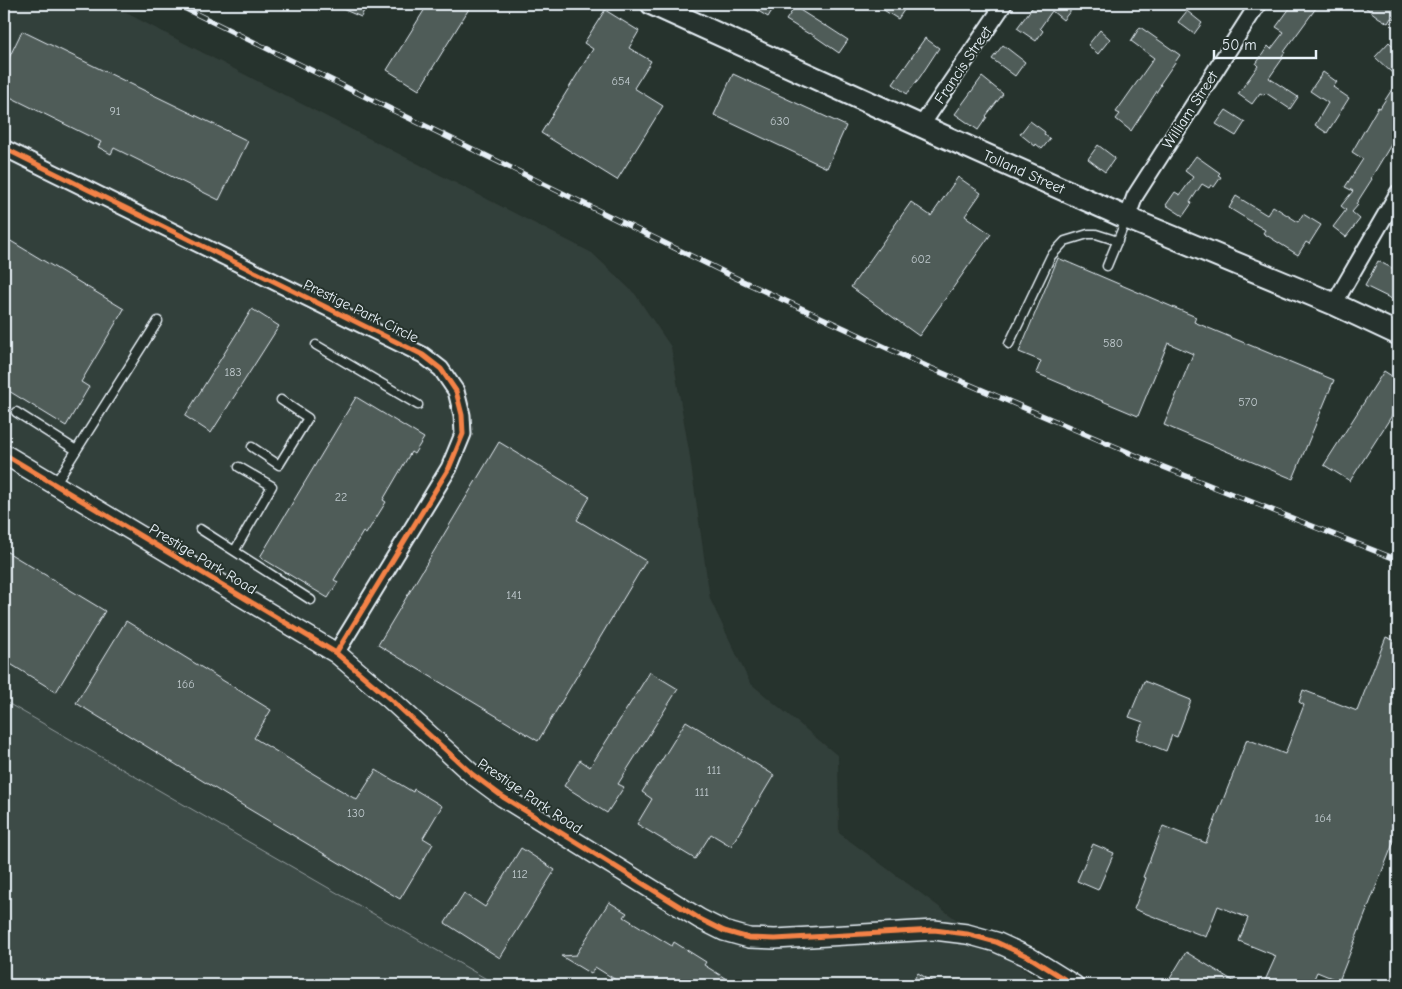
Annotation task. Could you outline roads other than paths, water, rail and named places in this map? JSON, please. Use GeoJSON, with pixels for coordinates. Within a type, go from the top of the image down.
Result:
{"type":"FeatureCollection","features":[{"type":"Feature","properties":{"kind":"main road","name":"Tolland Street"},"geometry":{"type":"LineString","coordinates":[[652,4],[1127,218],[1334,304],[1398,334]]}},
{"type":"Feature","properties":{"kind":"street","name":"Francis Street"},"geometry":{"type":"LineString","coordinates":[[921,126],[1004,4]]}},
{"type":"Feature","properties":{"kind":"street","name":"William Street"},"geometry":{"type":"LineString","coordinates":[[1127,218],[1135,196],[1258,4]]}},
{"type":"Feature","properties":{"kind":"street","name":"Prestige Park Circle"},"geometry":{"type":"LineString","coordinates":[[4,148],[423,355],[441,369],[456,391],[462,415],[463,434],[449,468],[336,653]]}},
{"type":"Feature","properties":{"kind":"street"},"geometry":{"type":"LineString","coordinates":[[1334,304],[1398,193]]}},
{"type":"Feature","properties":{"kind":"street","name":"Prestige Park Road"},"geometry":{"type":"LineString","coordinates":[[4,454],[336,653],[394,702],[472,774],[503,797],[700,919],[724,931],[749,938],[775,939],[934,930],[968,934],[996,942],[1029,957],[1074,985]]}},
{"type":"Feature","properties":{"kind":"lane"},"geometry":{"type":"LineString","coordinates":[[1107,266],[1127,218]]}},
{"type":"Feature","properties":{"kind":"lane"},"geometry":{"type":"LineString","coordinates":[[1009,344],[1051,256],[1065,241],[1088,234],[1096,234],[1118,241]]}},
{"type":"Feature","properties":{"kind":"lane"},"geometry":{"type":"LineString","coordinates":[[55,484],[158,320]]}},
{"type":"Feature","properties":{"kind":"lane"},"geometry":{"type":"LineString","coordinates":[[316,345],[418,405]]}},
{"type":"Feature","properties":{"kind":"lane"},"geometry":{"type":"LineString","coordinates":[[252,447],[279,465],[308,418],[281,400]]}},
{"type":"Feature","properties":{"kind":"lane"},"geometry":{"type":"LineString","coordinates":[[16,412],[76,450]]}},
{"type":"Feature","properties":{"kind":"lane"},"geometry":{"type":"LineString","coordinates":[[235,550],[272,486],[239,467]]}},
{"type":"Feature","properties":{"kind":"lane"},"geometry":{"type":"LineString","coordinates":[[200,529],[311,600]]}},
{"type":"Feature","properties":{"kind":"railway"},"geometry":{"type":"LineString","coordinates":[[176,4],[736,278],[926,366],[1156,464],[1398,560]]}}]}
